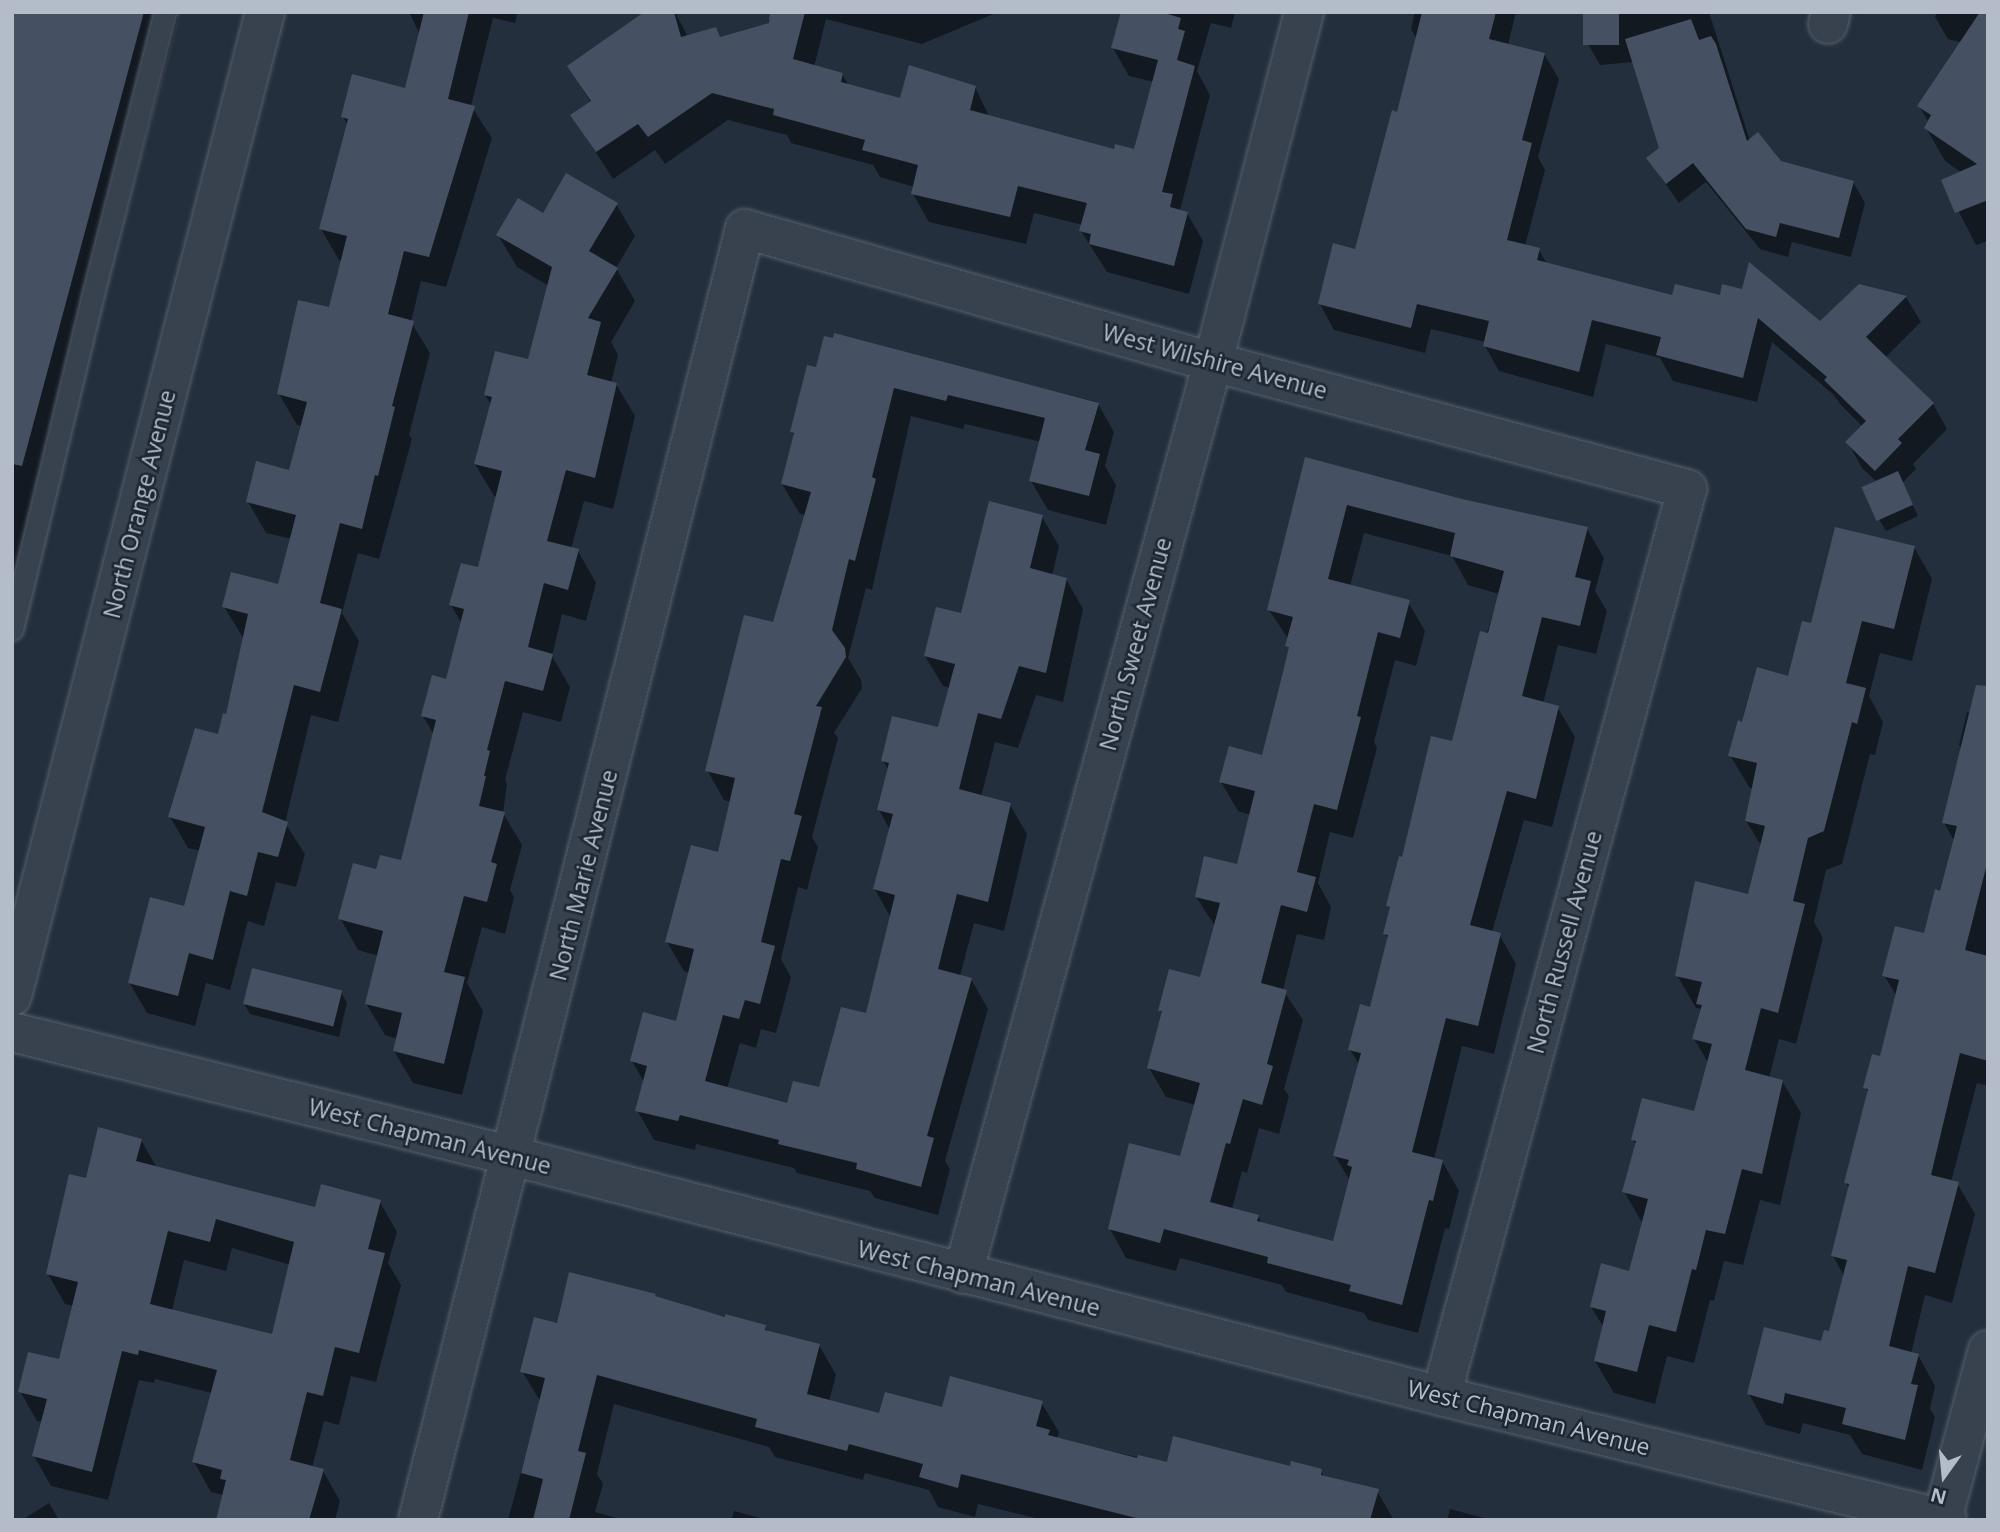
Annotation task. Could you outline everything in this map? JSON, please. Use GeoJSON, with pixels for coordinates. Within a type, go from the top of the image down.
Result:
{"type":"FeatureCollection","features":[{"type":"Feature","properties":{"kind":"street","name":"North Orange Avenue"},"geometry":{"type":"LineString","coordinates":[[12,996],[265,12]]}},
{"type":"Feature","properties":{"kind":"street","name":"North Sweet Avenue"},"geometry":{"type":"LineString","coordinates":[[963,1274],[1213,362],[1304,12]]}},
{"type":"Feature","properties":{"kind":"street","name":"West Wilshire Avenue"},"geometry":{"type":"LineString","coordinates":[[745,229],[1213,362],[1687,489]]}},
{"type":"Feature","properties":{"kind":"street","name":"North Marie Avenue"},"geometry":{"type":"LineString","coordinates":[[418,1520],[745,229]]}},
{"type":"Feature","properties":{"kind":"street","name":"North Russell Avenue"},"geometry":{"type":"LineString","coordinates":[[1441,1396],[1687,489]]}},
{"type":"Feature","properties":{"kind":"street","name":"West Chapman Avenue"},"geometry":{"type":"LineString","coordinates":[[12,1032],[512,1156],[1441,1396],[1944,1519]]}},
{"type":"Feature","properties":{"kind":"street"},"geometry":{"type":"LineString","coordinates":[[1944,1519],[1988,1350]]}},
{"type":"Feature","properties":{"kind":"lane"},"geometry":{"type":"LineString","coordinates":[[12,629],[165,12]]}},
{"type":"Feature","properties":{"kind":"building"},"geometry":{"type":"Polygon","coordinates":[[[12,12],[144,12],[22,466],[12,464],[12,12]]]}},
{"type":"Feature","properties":{"kind":"building"},"geometry":{"type":"Polygon","coordinates":[[[424,12],[469,12],[448,99],[475,106],[429,257],[404,251],[388,314],[414,321],[392,406],[395,407],[378,476],[375,475],[362,529],[340,523],[320,603],[342,609],[320,692],[294,685],[262,812],[288,822],[278,857],[258,852],[247,896],[230,891],[213,960],[189,953],[178,996],[128,983],[150,897],[184,906],[205,827],[168,817],[195,728],[218,734],[223,713],[226,714],[248,614],[222,607],[231,572],[278,584],[296,515],[246,502],[256,461],[289,470],[307,402],[277,394],[298,300],[329,307],[347,236],[319,229],[348,119],[341,117],[352,74],[405,88],[424,12]]]}},
{"type":"Feature","properties":{"kind":"building"},"geometry":{"type":"Polygon","coordinates":[[[644,12],[674,12],[681,37],[716,27],[720,37],[769,23],[770,12],[805,12],[793,59],[843,73],[841,82],[900,98],[909,65],[976,86],[970,110],[1114,149],[1115,144],[1134,149],[1158,60],[1111,48],[1121,12],[1161,12],[1181,18],[1178,29],[1185,31],[1177,60],[1195,66],[1162,192],[1173,194],[1170,207],[1188,212],[1174,266],[1089,244],[1091,234],[1079,231],[1087,203],[1018,186],[1010,217],[911,194],[918,165],[862,150],[865,140],[773,115],[774,109],[712,93],[648,137],[638,124],[596,152],[570,115],[591,101],[567,66],[644,12]]]}},
{"type":"Feature","properties":{"kind":"building"},"geometry":{"type":"Polygon","coordinates":[[[1422,12],[1496,12],[1489,39],[1545,53],[1522,140],[1532,143],[1507,240],[1540,248],[1537,260],[1672,295],[1675,284],[1720,295],[1722,284],[1742,289],[1749,262],[1820,321],[1859,284],[1907,296],[1866,337],[1934,403],[1898,439],[1902,443],[1875,471],[1845,442],[1866,421],[1824,380],[1827,377],[1758,318],[1743,378],[1656,355],[1661,337],[1592,320],[1579,372],[1483,346],[1489,321],[1417,304],[1411,328],[1318,304],[1333,243],[1355,249],[1392,110],[1397,112],[1422,12]]]}},
{"type":"Feature","properties":{"kind":"building"},"geometry":{"type":"Polygon","coordinates":[[[1583,12],[1619,12],[1619,45],[1583,45],[1583,12]]]}},
{"type":"Feature","properties":{"kind":"building"},"geometry":{"type":"Polygon","coordinates":[[[1980,12],[1988,12],[1988,200],[1955,213],[1941,180],[1977,164],[1924,128],[1931,115],[1917,106],[1980,12]]]}},
{"type":"Feature","properties":{"kind":"building"},"geometry":{"type":"Polygon","coordinates":[[[1691,19],[1699,40],[1711,36],[1716,44],[1747,141],[1758,132],[1781,161],[1854,181],[1839,238],[1780,223],[1776,237],[1746,229],[1693,163],[1666,184],[1646,158],[1659,148],[1625,39],[1691,19]]]}},
{"type":"Feature","properties":{"kind":"building"},"geometry":{"type":"Polygon","coordinates":[[[566,173],[618,203],[589,251],[618,268],[588,318],[601,322],[587,375],[617,383],[595,478],[566,470],[547,541],[579,549],[568,590],[544,583],[528,647],[553,654],[543,691],[505,681],[487,750],[490,751],[479,806],[505,812],[491,862],[497,864],[487,902],[464,896],[444,972],[465,977],[444,1064],[393,1051],[402,1013],[365,1004],[383,931],[338,919],[353,863],[376,869],[380,855],[401,860],[436,720],[421,716],[432,675],[446,679],[464,609],[449,605],[461,563],[478,567],[502,471],[474,464],[492,397],[484,395],[495,351],[528,359],[552,267],[496,235],[518,198],[543,213],[566,173]]]}},
{"type":"Feature","properties":{"kind":"building"},"geometry":{"type":"Polygon","coordinates":[[[834,333],[1099,403],[1085,450],[1100,454],[1089,496],[1029,481],[1045,418],[948,395],[946,401],[894,388],[872,477],[876,479],[855,561],[849,559],[832,630],[845,648],[846,657],[816,706],[822,707],[794,814],[802,816],[790,861],[781,859],[761,942],[775,946],[760,1004],[745,1000],[739,1019],[723,1015],[705,1081],[787,1103],[793,1081],[819,1087],[841,1007],[866,1013],[895,895],[873,889],[893,814],[877,810],[889,763],[881,761],[892,716],[938,727],[955,664],[924,656],[936,607],[961,613],[989,501],[1043,515],[1030,568],[1067,578],[1046,673],[1019,666],[1001,719],[978,713],[959,789],[1011,803],[988,902],[957,894],[938,969],[972,978],[927,1136],[934,1138],[921,1187],[856,1169],[857,1163],[778,1144],[779,1140],[680,1115],[678,1121],[635,1111],[647,1066],[630,1061],[643,1012],[676,1021],[694,949],[665,942],[691,845],[718,852],[735,778],[705,771],[744,615],[773,622],[811,492],[781,484],[794,433],[790,432],[807,365],[816,367],[824,336],[833,338],[834,333]]]}},
{"type":"Feature","properties":{"kind":"building"},"geometry":{"type":"Polygon","coordinates":[[[1305,457],[1462,499],[1588,527],[1575,577],[1591,581],[1580,626],[1542,617],[1522,696],[1559,706],[1536,799],[1507,791],[1470,925],[1501,933],[1478,1026],[1446,1018],[1412,1152],[1443,1160],[1433,1201],[1429,1200],[1402,1305],[1349,1291],[1351,1285],[1267,1263],[1268,1257],[1164,1229],[1160,1243],[1108,1229],[1129,1143],[1180,1156],[1200,1083],[1147,1068],[1162,1011],[1158,1011],[1169,969],[1200,977],[1220,903],[1195,897],[1204,856],[1237,864],[1255,791],[1219,782],[1229,746],[1262,755],[1289,647],[1285,646],[1293,617],[1267,610],[1305,457]],[[1347,505],[1328,579],[1410,600],[1400,638],[1378,632],[1357,716],[1361,717],[1337,810],[1314,804],[1297,872],[1316,877],[1307,912],[1281,905],[1261,983],[1287,990],[1267,1064],[1273,1066],[1262,1105],[1243,1099],[1230,1144],[1226,1143],[1210,1202],[1259,1215],[1257,1221],[1333,1241],[1352,1167],[1347,1165],[1349,1160],[1333,1156],[1361,1053],[1348,1050],[1360,1004],[1370,1007],[1388,935],[1383,934],[1390,907],[1386,906],[1399,856],[1402,857],[1431,736],[1452,741],[1480,631],[1488,633],[1504,571],[1450,556],[1455,533],[1347,505]]]}},
{"type":"Feature","properties":{"kind":"building"},"geometry":{"type":"Polygon","coordinates":[[[1898,471],[1913,505],[1877,521],[1861,487],[1898,471]]]}},
{"type":"Feature","properties":{"kind":"building"},"geometry":{"type":"Polygon","coordinates":[[[1835,527],[1915,546],[1894,629],[1862,621],[1846,683],[1866,688],[1857,724],[1852,722],[1824,831],[1808,838],[1793,901],[1805,904],[1778,1013],[1761,1008],[1745,1070],[1783,1080],[1762,1174],[1742,1169],[1725,1234],[1706,1230],[1696,1270],[1692,1269],[1676,1332],[1649,1325],[1637,1372],[1594,1361],[1606,1311],[1590,1307],[1601,1263],[1629,1271],[1648,1199],[1622,1192],[1636,1141],[1631,1140],[1642,1098],[1694,1111],[1712,1044],[1692,1039],[1702,1005],[1696,1004],[1702,982],[1675,976],[1695,881],[1748,894],[1765,826],[1745,821],[1757,763],[1728,756],[1738,720],[1742,722],[1757,667],[1788,676],[1802,621],[1811,623],[1835,527]]]}},
{"type":"Feature","properties":{"kind":"building"},"geometry":{"type":"Polygon","coordinates":[[[1976,685],[1988,686],[1988,860],[1965,950],[1988,956],[1988,1061],[1960,1053],[1931,1175],[1959,1182],[1935,1273],[1908,1266],[1889,1346],[1919,1354],[1911,1384],[1918,1385],[1905,1440],[1842,1424],[1846,1408],[1785,1393],[1783,1404],[1747,1394],[1764,1327],[1821,1341],[1824,1330],[1829,1331],[1847,1260],[1831,1256],[1849,1184],[1844,1183],[1868,1089],[1863,1088],[1872,1054],[1880,1056],[1899,980],[1882,976],[1895,926],[1924,933],[1935,889],[1940,891],[1957,826],[1942,823],[1976,685]]]}},
{"type":"Feature","properties":{"kind":"building"},"geometry":{"type":"Polygon","coordinates":[[[252,968],[342,990],[333,1026],[243,1004],[252,968]]]}},
{"type":"Feature","properties":{"kind":"building"},"geometry":{"type":"Polygon","coordinates":[[[98,1127],[142,1139],[136,1161],[244,1189],[315,1207],[321,1184],[381,1200],[368,1249],[385,1253],[359,1353],[335,1347],[323,1396],[307,1392],[290,1460],[324,1469],[309,1520],[216,1520],[226,1480],[220,1479],[222,1470],[192,1462],[217,1370],[139,1350],[138,1355],[122,1351],[92,1472],[32,1456],[47,1399],[18,1392],[28,1352],[59,1359],[78,1282],[46,1274],[69,1174],[86,1178],[98,1127]],[[216,1219],[210,1242],[168,1231],[150,1304],[272,1334],[294,1242],[216,1219]]]}},
{"type":"Feature","properties":{"kind":"building"},"geometry":{"type":"Polygon","coordinates":[[[569,1272],[656,1294],[655,1296],[725,1317],[725,1314],[766,1325],[765,1330],[820,1344],[807,1394],[879,1413],[885,1392],[942,1407],[950,1376],[1043,1401],[1036,1426],[1050,1430],[1048,1435],[1137,1458],[1138,1455],[1167,1462],[1173,1436],[1290,1466],[1291,1461],[1322,1469],[1321,1475],[1379,1489],[1370,1520],[1144,1520],[961,1474],[958,1488],[919,1477],[923,1464],[849,1444],[847,1451],[755,1427],[757,1419],[597,1375],[578,1451],[586,1453],[569,1520],[533,1520],[543,1479],[521,1473],[545,1378],[520,1372],[534,1317],[557,1323],[569,1272]]]}}]}
